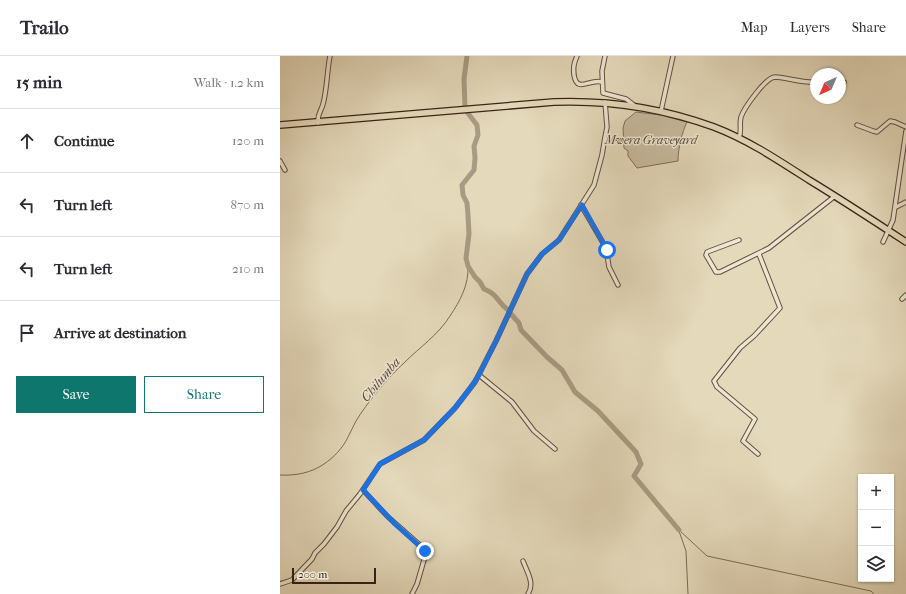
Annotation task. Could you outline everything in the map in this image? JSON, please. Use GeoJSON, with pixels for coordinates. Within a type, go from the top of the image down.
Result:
{"type":"FeatureCollection","features":[{"type":"Feature","properties":{"kind":"highway"},"geometry":{"type":"LineString","coordinates":[[280,125],[554,102],[605,102],[636,106],[693,120],[739,138],[769,154],[906,242]]}},
{"type":"Feature","properties":{"kind":"street"},"geometry":{"type":"LineString","coordinates":[[318,122],[317,116],[323,105],[330,56]]}},
{"type":"Feature","properties":{"kind":"street"},"geometry":{"type":"LineString","coordinates":[[577,56],[574,67],[575,79],[577,83],[581,85],[596,80],[602,82]]}},
{"type":"Feature","properties":{"kind":"street"},"geometry":{"type":"LineString","coordinates":[[605,56],[602,70],[604,94],[626,99],[636,106]]}},
{"type":"Feature","properties":{"kind":"street"},"geometry":{"type":"LineString","coordinates":[[660,111],[673,56]]}},
{"type":"Feature","properties":{"kind":"street"},"geometry":{"type":"LineString","coordinates":[[739,138],[743,112],[754,96],[769,79],[777,77],[810,82]]}},
{"type":"Feature","properties":{"kind":"street"},"geometry":{"type":"LineString","coordinates":[[280,584],[292,580],[312,559],[314,553],[324,544],[337,527],[346,511],[363,490],[380,464],[427,438],[455,408],[479,375],[527,274],[542,254],[559,240],[594,185],[602,155],[607,127],[605,102]]}},
{"type":"Feature","properties":{"kind":"street"},"geometry":{"type":"LineString","coordinates":[[857,125],[873,131],[879,131],[890,121],[906,127]]}},
{"type":"Feature","properties":{"kind":"street"},"geometry":{"type":"LineString","coordinates":[[883,242],[893,220],[896,207],[906,131]]}},
{"type":"Feature","properties":{"kind":"street"},"geometry":{"type":"LineString","coordinates":[[280,161],[285,170]]}},
{"type":"Feature","properties":{"kind":"street"},"geometry":{"type":"LineString","coordinates":[[739,240],[707,252],[706,255],[716,272],[720,272],[759,254],[779,242],[836,196]]}},
{"type":"Feature","properties":{"kind":"street"},"geometry":{"type":"LineString","coordinates":[[896,207],[906,202]]}},
{"type":"Feature","properties":{"kind":"street"},"geometry":{"type":"LineString","coordinates":[[582,205],[606,248],[609,267],[618,285]]}},
{"type":"Feature","properties":{"kind":"street"},"geometry":{"type":"LineString","coordinates":[[758,454],[743,441],[755,419],[717,387],[714,381],[740,348],[754,336],[780,308],[759,254]]}},
{"type":"Feature","properties":{"kind":"street"},"geometry":{"type":"LineString","coordinates":[[902,299],[906,295]]}},
{"type":"Feature","properties":{"kind":"street"},"geometry":{"type":"LineString","coordinates":[[479,375],[512,402],[534,431],[556,449]]}},
{"type":"Feature","properties":{"kind":"street"},"geometry":{"type":"LineString","coordinates":[[363,490],[395,524],[421,546],[426,553],[417,584],[412,594]]}},
{"type":"Feature","properties":{"kind":"street"},"geometry":{"type":"LineString","coordinates":[[523,561],[531,581],[528,594]]}},
{"type":"Feature","properties":{"kind":"green space","name":"Mwera Graveyard"},"geometry":{"type":"Polygon","coordinates":[[[636,112],[661,115],[687,122],[683,131],[678,161],[637,168],[628,156],[628,151],[624,148],[623,128],[625,121],[636,112]]]}},
{"type":"Feature","properties":{"kind":"waterway"},"geometry":{"type":"LineString","coordinates":[[465,107],[464,79],[467,56]]}},
{"type":"Feature","properties":{"kind":"waterway"},"geometry":{"type":"LineString","coordinates":[[467,112],[477,125],[478,135],[474,146],[474,170],[462,185],[463,195],[467,203],[468,215],[469,234],[466,258],[468,266],[484,289],[493,294],[508,310]]}},
{"type":"Feature","properties":{"kind":"waterway","name":"Chilumba"},"geometry":{"type":"LineString","coordinates":[[280,475],[291,475],[314,470],[327,462],[338,452],[346,441],[360,414],[392,374],[445,323],[457,305],[463,292],[467,280],[468,266]]}},
{"type":"Feature","properties":{"kind":"waterway"},"geometry":{"type":"LineString","coordinates":[[511,314],[519,323],[521,330],[562,370],[575,392],[598,411],[636,452],[641,464],[634,476],[679,530]]}},
{"type":"Feature","properties":{"kind":"waterway"},"geometry":{"type":"LineString","coordinates":[[679,530],[707,556],[871,591],[874,594]]}},
{"type":"Feature","properties":{"kind":"waterway"},"geometry":{"type":"LineString","coordinates":[[679,531],[686,551],[688,594]]}},
{"type":"Feature","properties":{"kind":"route"},"geometry":{"type":"LineString","coordinates":[[425,551],[409,535],[400,529],[363,490],[382,462],[424,440],[455,408],[475,382],[527,274],[539,257],[559,240],[582,205],[607,250]]}}]}
